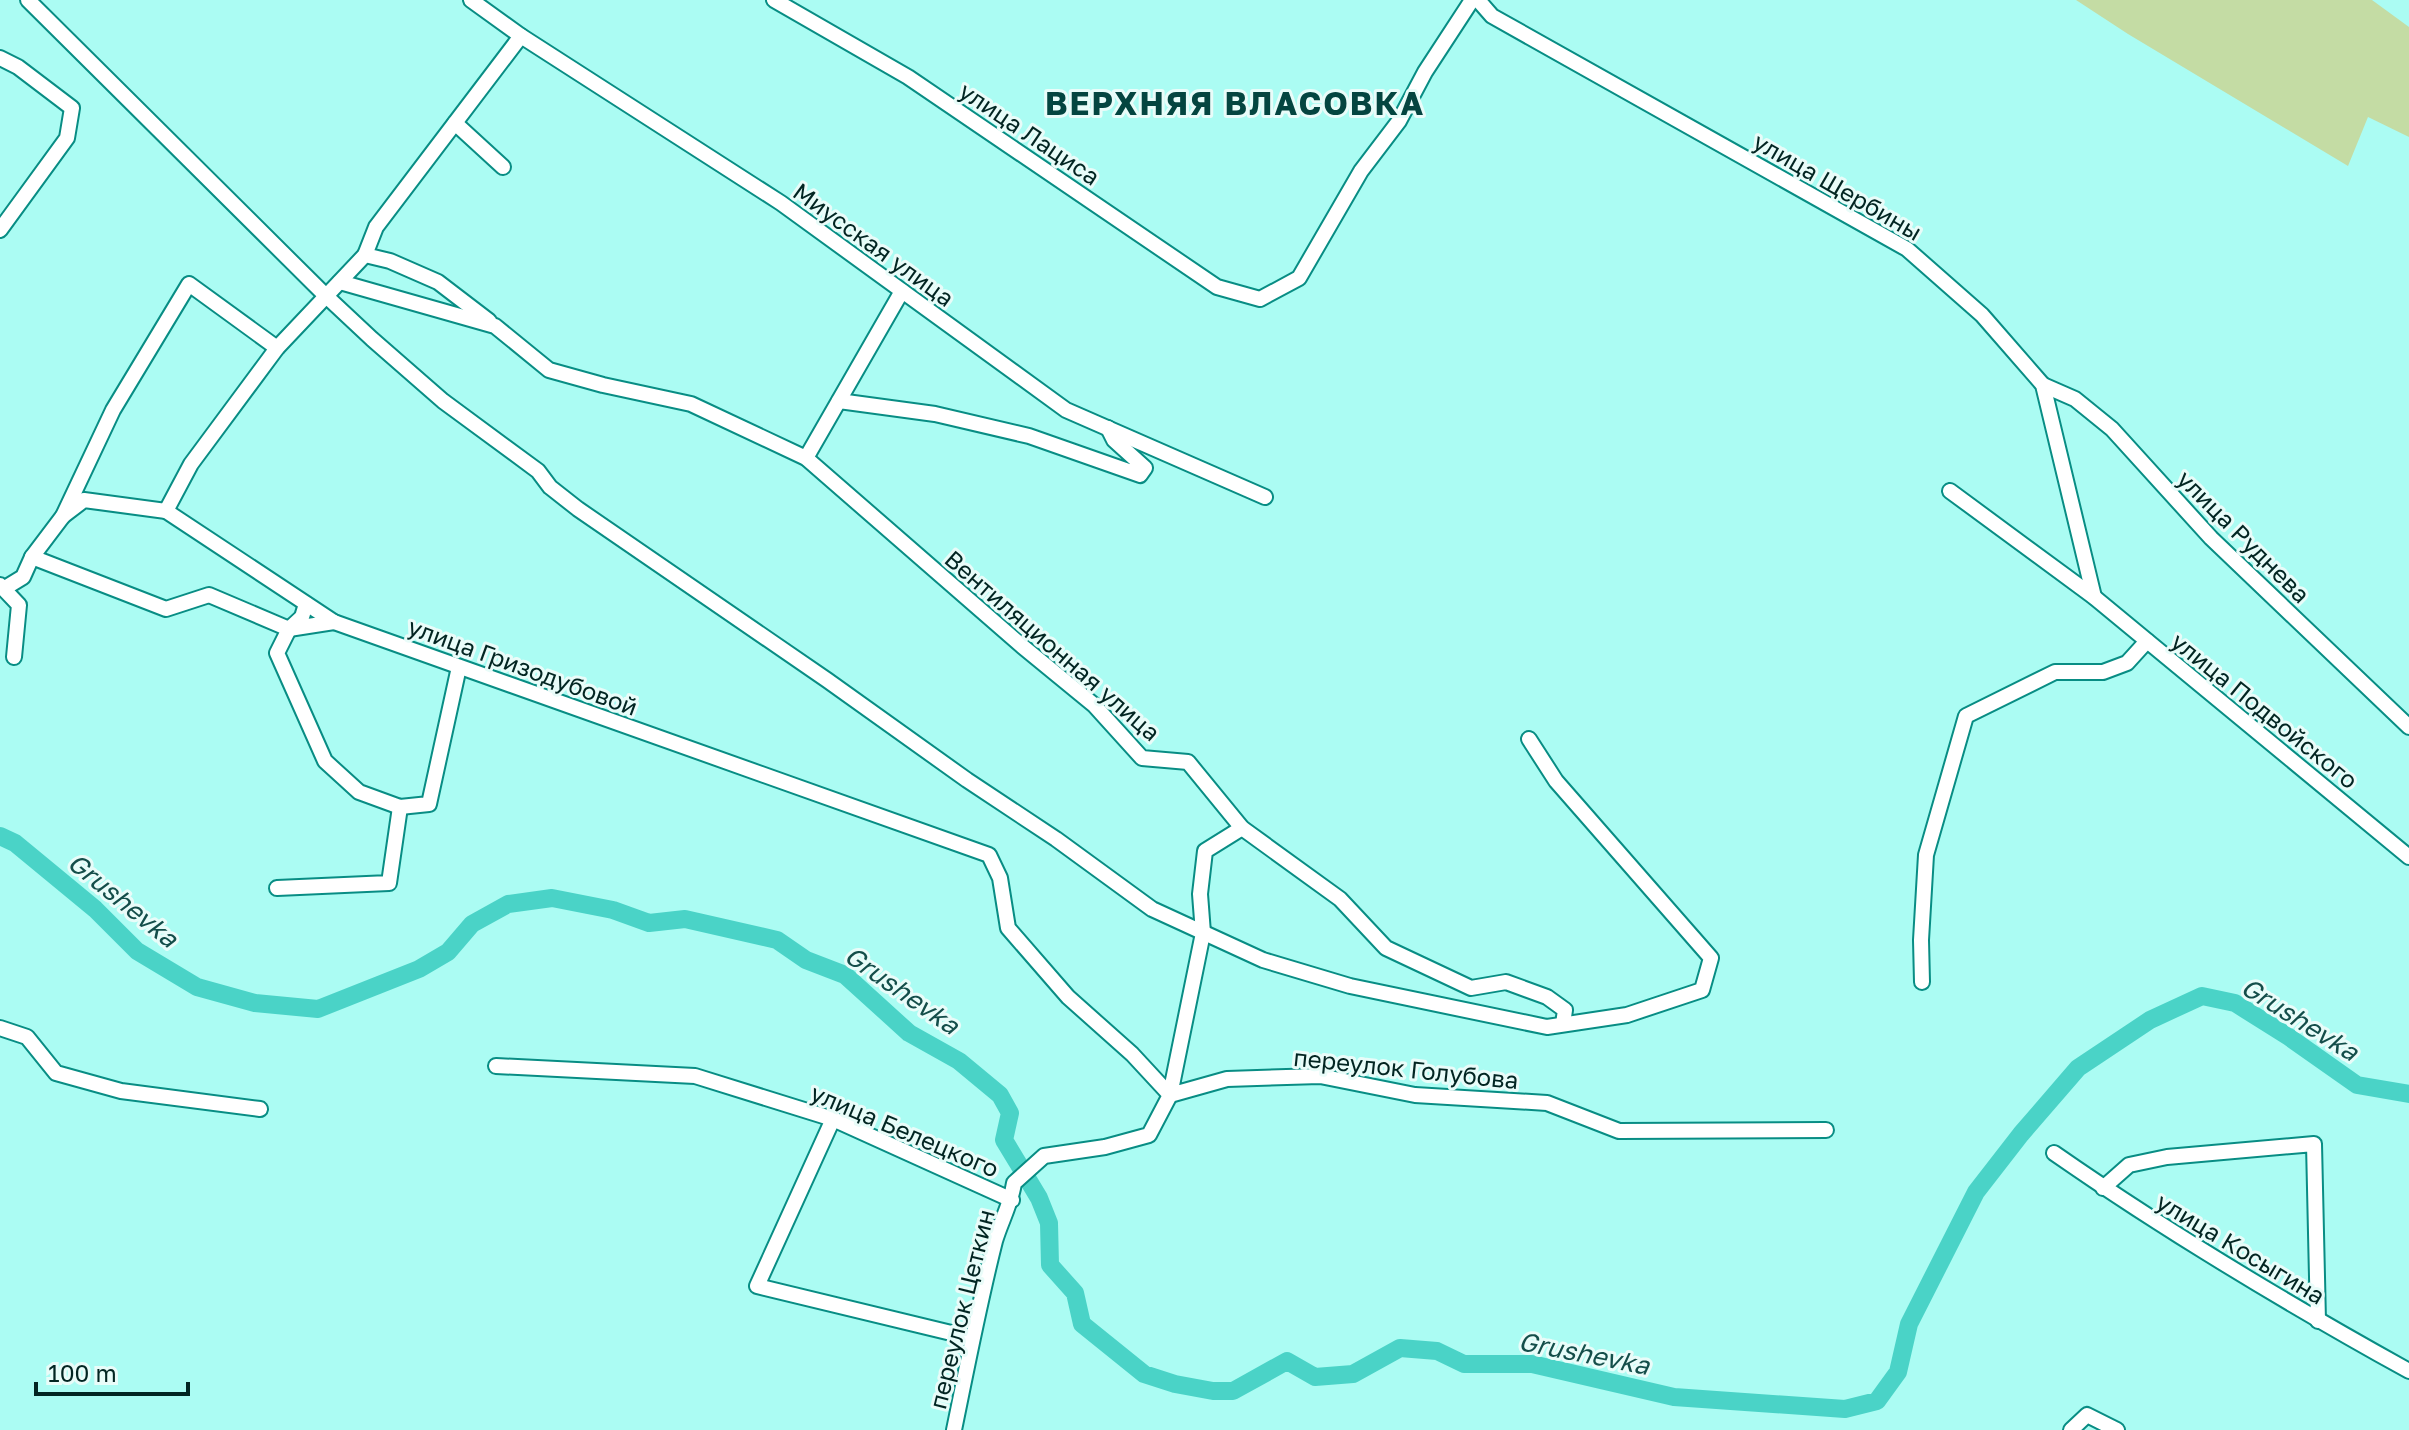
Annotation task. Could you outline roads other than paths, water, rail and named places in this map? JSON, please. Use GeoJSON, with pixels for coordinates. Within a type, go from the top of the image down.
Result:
{"type":"FeatureCollection","features":[{"type":"Feature","properties":{"kind":"street"},"geometry":{"type":"LineString","coordinates":[[28,0],[325,295],[443,401],[538,471],[550,487],[578,509],[815,671],[1152,909],[1263,960],[1350,986],[1547,1027],[1627,1015],[1702,990],[1711,958],[1556,781],[1529,739]]}},
{"type":"Feature","properties":{"kind":"street","name":"Миусская улица"},"geometry":{"type":"LineString","coordinates":[[471,0],[521,36],[781,203],[1066,410],[1265,497]]}},
{"type":"Feature","properties":{"kind":"street","name":"улица Лациса"},"geometry":{"type":"LineString","coordinates":[[774,0],[908,77],[1217,287],[1260,299],[1299,278],[1361,171],[1399,121],[1425,72],[1475,0]]}},
{"type":"Feature","properties":{"kind":"street","name":"улица Щербины"},"geometry":{"type":"LineString","coordinates":[[1475,0],[1492,16],[1907,249],[1982,315],[2043,385],[2094,597]]}},
{"type":"Feature","properties":{"kind":"street"},"geometry":{"type":"LineString","coordinates":[[166,511],[191,464],[277,348],[365,255],[376,227],[521,36]]}},
{"type":"Feature","properties":{"kind":"street"},"geometry":{"type":"LineString","coordinates":[[0,58],[18,67],[72,108],[67,138],[0,230]]}},
{"type":"Feature","properties":{"kind":"street"},"geometry":{"type":"LineString","coordinates":[[455,123],[503,167]]}},
{"type":"Feature","properties":{"kind":"street","name":"Вентиляционная улица"},"geometry":{"type":"LineString","coordinates":[[365,255],[390,261],[438,282],[549,370],[691,404],[806,458],[1094,705],[1142,758],[1188,762],[1242,828],[1340,899],[1386,948],[1471,988],[1506,982],[1547,997],[1565,1010],[1563,1024]]}},
{"type":"Feature","properties":{"kind":"street","name":"Вентиляционная улица"},"geometry":{"type":"LineString","coordinates":[[340,282],[495,326]]}},
{"type":"Feature","properties":{"kind":"street"},"geometry":{"type":"LineString","coordinates":[[14,657],[19,605],[2,587],[23,577],[32,557],[63,516],[113,410],[189,284],[277,348]]}},
{"type":"Feature","properties":{"kind":"street"},"geometry":{"type":"LineString","coordinates":[[806,458],[902,291]]}},
{"type":"Feature","properties":{"kind":"street","name":"улица Руднева"},"geometry":{"type":"LineString","coordinates":[[2043,385],[2075,399],[2112,429],[2211,538],[2409,727]]}},
{"type":"Feature","properties":{"kind":"street"},"geometry":{"type":"LineString","coordinates":[[839,401],[935,414],[1029,436],[1140,475],[1145,468],[1114,440],[1108,428]]}},
{"type":"Feature","properties":{"kind":"street","name":"улица Подвойского"},"geometry":{"type":"LineString","coordinates":[[1950,491],[2094,597],[2409,857]]}},
{"type":"Feature","properties":{"kind":"street","name":"улица Гризодубовой"},"geometry":{"type":"LineString","coordinates":[[63,516],[84,500],[166,511],[334,622],[989,855],[1000,878],[1008,928],[1068,997],[1132,1054],[1170,1095]]}},
{"type":"Feature","properties":{"kind":"street"},"geometry":{"type":"LineString","coordinates":[[32,557],[166,609],[209,595],[289,629],[334,622]]}},
{"type":"Feature","properties":{"kind":"street"},"geometry":{"type":"LineString","coordinates":[[306,604],[302,617],[289,629],[277,653],[325,761],[359,792],[400,807],[429,804],[459,667]]}},
{"type":"Feature","properties":{"kind":"street"},"geometry":{"type":"LineString","coordinates":[[1922,982],[1926,855],[1966,716],[2055,672],[2103,672],[2127,663],[2147,641]]}},
{"type":"Feature","properties":{"kind":"street"},"geometry":{"type":"LineString","coordinates":[[277,888],[389,883],[400,807]]}},
{"type":"Feature","properties":{"kind":"street"},"geometry":{"type":"LineString","coordinates":[[1170,1095],[1203,933],[1200,894],[1205,851],[1242,828]]}},
{"type":"Feature","properties":{"kind":"street"},"geometry":{"type":"LineString","coordinates":[[0,1028],[27,1037],[56,1073],[121,1091],[260,1109]]}},
{"type":"Feature","properties":{"kind":"street","name":"улица Белецкого"},"geometry":{"type":"LineString","coordinates":[[496,1066],[695,1076],[833,1119],[1012,1200]]}},
{"type":"Feature","properties":{"kind":"street","name":"переулок Голубова"},"geometry":{"type":"LineString","coordinates":[[1170,1095],[1227,1079],[1320,1076],[1415,1095],[1547,1103],[1619,1131],[1826,1130]]}},
{"type":"Feature","properties":{"kind":"street","name":"переулок Цеткин"},"geometry":{"type":"LineString","coordinates":[[954,1430],[972,1338],[997,1237],[1012,1200],[1014,1183],[1044,1156],[1105,1147],[1149,1135],[1170,1095]]}},
{"type":"Feature","properties":{"kind":"street"},"geometry":{"type":"LineString","coordinates":[[833,1119],[757,1286],[972,1338]]}},
{"type":"Feature","properties":{"kind":"street"},"geometry":{"type":"LineString","coordinates":[[2103,1188],[2129,1165],[2167,1157],[2314,1144],[2318,1321]]}},
{"type":"Feature","properties":{"kind":"street","name":"улица Косыгина"},"geometry":{"type":"LineString","coordinates":[[2054,1153],[2148,1218],[2318,1321],[2409,1371]]}},
{"type":"Feature","properties":{"kind":"street"},"geometry":{"type":"LineString","coordinates":[[2071,1430],[2087,1415],[2117,1430]]}},
{"type":"Feature","properties":{"kind":"waterway","name":"Grushevka"},"geometry":{"type":"LineString","coordinates":[[0,836],[15,843],[95,909],[137,951],[197,987],[255,1003],[318,1009],[419,969],[448,952],[472,924],[508,904],[552,898],[613,910],[649,923],[685,919],[777,940],[806,960],[845,975],[909,1033],[959,1061],[1000,1095],[1010,1113],[1004,1140],[1039,1198],[1049,1223],[1050,1265],[1075,1293],[1082,1324],[1144,1374],[1213,1391],[1233,1391],[1287,1361],[1315,1377],[1353,1374],[1400,1348],[1437,1351],[1464,1364],[1532,1364],[1674,1397],[1845,1409],[1877,1401],[1898,1372],[1909,1324],[1976,1192],[2021,1134],[2078,1068],[2150,1020],[2202,996],[2235,1003],[2357,1085],[2409,1094]]}},
{"type":"Feature","properties":{"kind":"district","name":"ВЕРХНЯЯ ВЛАСОВКА"},"geometry":{"type":"Point","coordinates":[1235,103]}}]}
